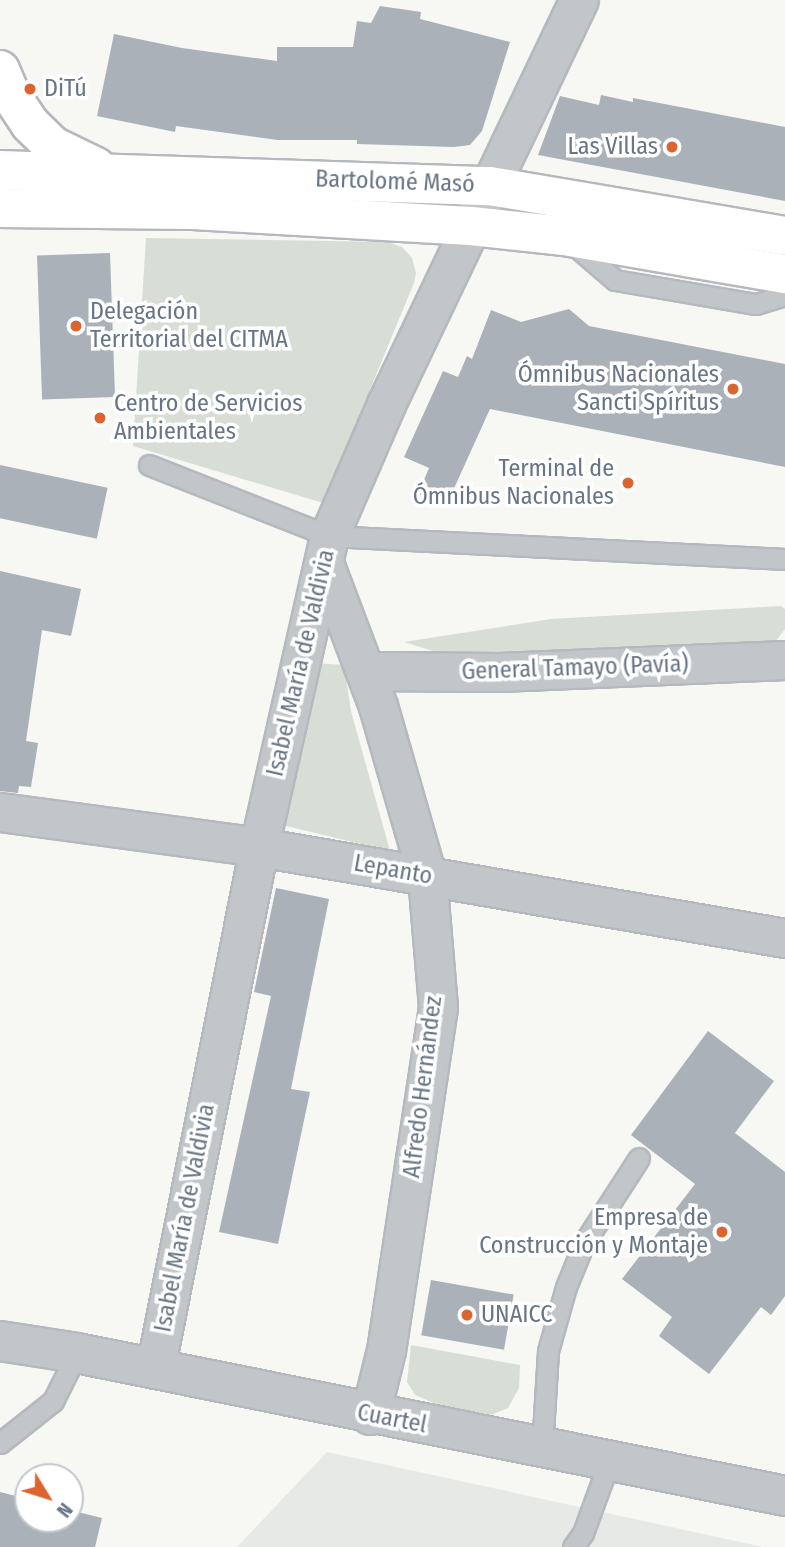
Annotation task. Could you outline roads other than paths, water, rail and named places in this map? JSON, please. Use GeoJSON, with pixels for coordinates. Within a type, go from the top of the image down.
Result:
{"type":"FeatureCollection","features":[{"type":"Feature","properties":{"kind":"main road"},"geometry":{"type":"LineString","coordinates":[[0,70],[10,94],[30,124],[52,146],[108,172]]}},
{"type":"Feature","properties":{"kind":"main road","name":"Bartolomé Masó"},"geometry":{"type":"LineString","coordinates":[[0,170],[490,186],[785,236]]}},
{"type":"Feature","properties":{"kind":"main road","name":"Bartolomé Masó"},"geometry":{"type":"LineString","coordinates":[[10,212],[193,210],[471,226],[564,236],[785,274]]}},
{"type":"Feature","properties":{"kind":"street","name":"Isabel María de Valdivia"},"geometry":{"type":"LineString","coordinates":[[155,1369],[259,847],[326,550],[386,404],[579,0]]}},
{"type":"Feature","properties":{"kind":"street","name":"Alfredo Hernández"},"geometry":{"type":"LineString","coordinates":[[326,550],[427,876],[438,1007],[386,1350],[370,1415]]}},
{"type":"Feature","properties":{"kind":"street","name":"General Tamayo (Pavía)"},"geometry":{"type":"LineString","coordinates":[[365,671],[500,672],[785,660]]}},
{"type":"Feature","properties":{"kind":"street","name":"Lepanto"},"geometry":{"type":"LineString","coordinates":[[0,812],[259,847],[785,938]]}},
{"type":"Feature","properties":{"kind":"street","name":"Cuartel"},"geometry":{"type":"LineString","coordinates":[[0,1341],[77,1353],[370,1415],[785,1496]]}},
{"type":"Feature","properties":{"kind":"lane"},"geometry":{"type":"LineString","coordinates":[[564,236],[615,280],[756,304],[785,295]]}},
{"type":"Feature","properties":{"kind":"lane"},"geometry":{"type":"LineString","coordinates":[[149,465],[326,550],[785,559]]}},
{"type":"Feature","properties":{"kind":"lane"},"geometry":{"type":"LineString","coordinates":[[542,1449],[548,1351],[566,1287],[584,1243],[639,1158]]}},
{"type":"Feature","properties":{"kind":"lane"},"geometry":{"type":"LineString","coordinates":[[0,1443],[53,1401],[77,1353]]}},
{"type":"Feature","properties":{"kind":"lane"},"geometry":{"type":"LineString","coordinates":[[573,1547],[583,1533],[609,1462]]}},
{"type":"Feature","properties":{"kind":"place","name":"DiTú"},"geometry":{"type":"Point","coordinates":[30,89]}},
{"type":"Feature","properties":{"kind":"place","name":"Las Villas"},"geometry":{"type":"Point","coordinates":[672,147]}},
{"type":"Feature","properties":{"kind":"place","name":"Delegación Territorial del CITMA"},"geometry":{"type":"Point","coordinates":[76,326]}},
{"type":"Feature","properties":{"kind":"place","name":"Ómnibus Nacionales Sancti Spíritus"},"geometry":{"type":"Point","coordinates":[733,389]}},
{"type":"Feature","properties":{"kind":"place","name":"Centro de Servicios Ambientales"},"geometry":{"type":"Point","coordinates":[100,418]}},
{"type":"Feature","properties":{"kind":"place","name":"Terminal de Ómnibus Nacionales"},"geometry":{"type":"Point","coordinates":[628,483]}},
{"type":"Feature","properties":{"kind":"place","name":"Empresa de Construcción y Montaje"},"geometry":{"type":"Point","coordinates":[722,1232]}},
{"type":"Feature","properties":{"kind":"place","name":"UNAICC"},"geometry":{"type":"Point","coordinates":[467,1315]}}]}
